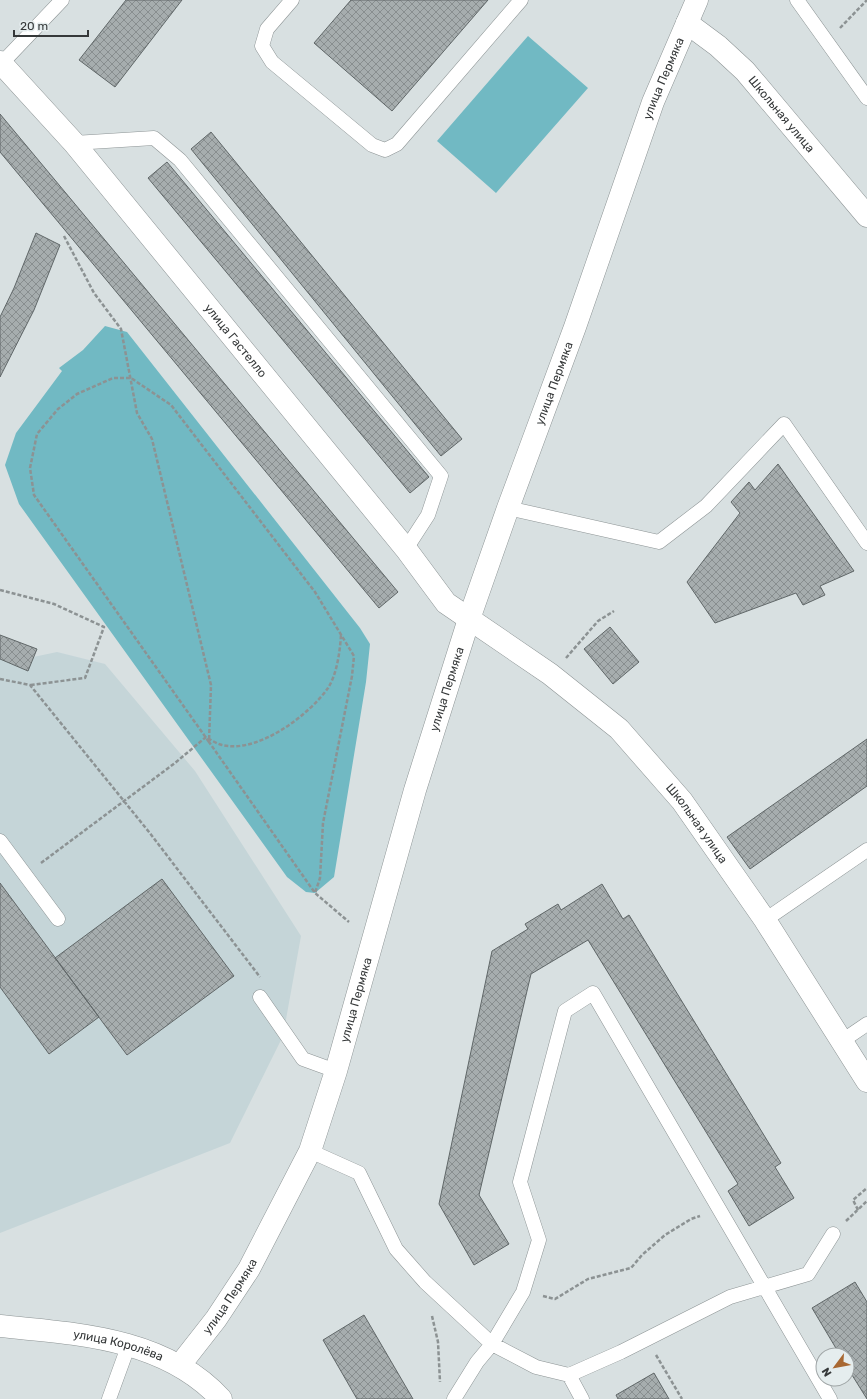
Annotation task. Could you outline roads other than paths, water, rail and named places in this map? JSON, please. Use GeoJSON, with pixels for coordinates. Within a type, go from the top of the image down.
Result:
{"type":"FeatureCollection","features":[{"type":"Feature","properties":{"kind":"main road","name":"улица Пермяка"},"geometry":{"type":"LineString","coordinates":[[180,1365],[216,1319],[249,1269],[310,1151],[336,1071],[415,790],[470,619],[508,508],[575,327],[653,102],[697,0]]}},
{"type":"Feature","properties":{"kind":"main road","name":"Школьная улица"},"geometry":{"type":"LineString","coordinates":[[686,23],[718,46],[745,71],[867,216]]}},
{"type":"Feature","properties":{"kind":"main road","name":"улица Гастелло"},"geometry":{"type":"LineString","coordinates":[[1,62],[74,143],[406,549],[446,603],[470,619]]}},
{"type":"Feature","properties":{"kind":"main road","name":"Школьная улица"},"geometry":{"type":"LineString","coordinates":[[470,619],[550,674],[619,729],[682,800],[765,920],[867,1081]]}},
{"type":"Feature","properties":{"kind":"main road","name":"улица Королёва"},"geometry":{"type":"LineString","coordinates":[[0,1326],[129,1344],[180,1365],[209,1385],[222,1399]]}},
{"type":"Feature","properties":{"kind":"lane"},"geometry":{"type":"LineString","coordinates":[[1,62],[62,0]]}},
{"type":"Feature","properties":{"kind":"lane"},"geometry":{"type":"LineString","coordinates":[[292,0],[267,29],[262,46],[272,62],[372,145],[385,150],[397,144],[521,0]]}},
{"type":"Feature","properties":{"kind":"lane"},"geometry":{"type":"LineString","coordinates":[[797,0],[867,98]]}},
{"type":"Feature","properties":{"kind":"lane"},"geometry":{"type":"LineString","coordinates":[[74,143],[154,138],[180,160],[441,476],[428,515],[406,549]]}},
{"type":"Feature","properties":{"kind":"lane"},"geometry":{"type":"LineString","coordinates":[[508,508],[659,542],[706,506],[784,424],[867,543]]}},
{"type":"Feature","properties":{"kind":"lane"},"geometry":{"type":"LineString","coordinates":[[0,841],[58,919]]}},
{"type":"Feature","properties":{"kind":"lane"},"geometry":{"type":"LineString","coordinates":[[765,920],[867,850]]}},
{"type":"Feature","properties":{"kind":"lane"},"geometry":{"type":"LineString","coordinates":[[454,1399],[477,1362],[492,1344],[523,1292],[539,1240],[520,1182],[565,1011],[593,993],[830,1399]]}},
{"type":"Feature","properties":{"kind":"lane"},"geometry":{"type":"LineString","coordinates":[[260,997],[303,1059],[336,1071]]}},
{"type":"Feature","properties":{"kind":"lane"},"geometry":{"type":"LineString","coordinates":[[842,1041],[867,1024]]}},
{"type":"Feature","properties":{"kind":"lane"},"geometry":{"type":"LineString","coordinates":[[310,1151],[359,1173],[396,1249],[425,1282],[492,1344],[536,1367],[569,1375],[646,1340],[730,1297],[808,1274],[833,1234]]}},
{"type":"Feature","properties":{"kind":"lane"},"geometry":{"type":"LineString","coordinates":[[109,1399],[129,1344]]}},
{"type":"Feature","properties":{"kind":"lane"},"geometry":{"type":"LineString","coordinates":[[569,1375],[582,1399]]}}]}
